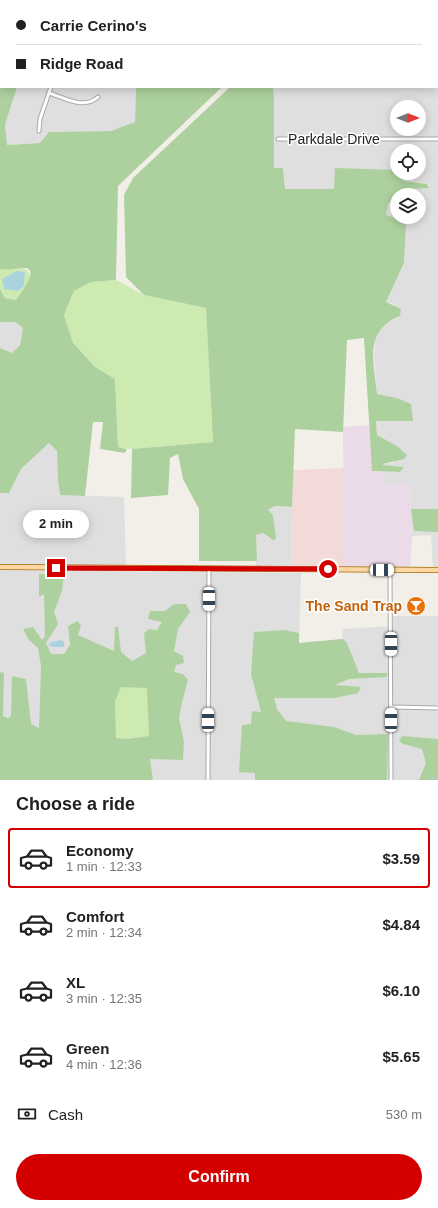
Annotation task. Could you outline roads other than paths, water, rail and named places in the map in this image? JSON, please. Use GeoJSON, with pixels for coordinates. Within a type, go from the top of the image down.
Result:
{"type":"FeatureCollection","features":[{"type":"Feature","properties":{"kind":"main road"},"geometry":{"type":"LineString","coordinates":[[0,567],[438,570]]}},
{"type":"Feature","properties":{"kind":"street"},"geometry":{"type":"LineString","coordinates":[[39,131],[40,119],[51,88]]}},
{"type":"Feature","properties":{"kind":"street"},"geometry":{"type":"LineString","coordinates":[[49,93],[81,104],[93,102],[98,97]]}},
{"type":"Feature","properties":{"kind":"street","name":"Parkdale Drive"},"geometry":{"type":"LineString","coordinates":[[278,139],[438,139]]}},
{"type":"Feature","properties":{"kind":"street"},"geometry":{"type":"LineString","coordinates":[[208,780],[209,568]]}},
{"type":"Feature","properties":{"kind":"street"},"geometry":{"type":"LineString","coordinates":[[390,570],[392,780]]}},
{"type":"Feature","properties":{"kind":"street"},"geometry":{"type":"LineString","coordinates":[[391,708],[438,708]]}},
{"type":"Feature","properties":{"kind":"water"},"geometry":{"type":"Polygon","coordinates":[[[17,271],[25,272],[24,286],[18,291],[4,289],[2,279],[17,271]]]}},
{"type":"Feature","properties":{"kind":"water"},"geometry":{"type":"Polygon","coordinates":[[[61,640],[64,642],[64,647],[53,647],[48,645],[51,642],[61,640]]]}},
{"type":"Feature","properties":{"kind":"waterway"},"geometry":{"type":"LineString","coordinates":[[429,780],[433,778],[438,779]]}},
{"type":"Feature","properties":{"kind":"place","name":"The Sand Trap"},"geometry":{"type":"Point","coordinates":[416,606]}}]}
